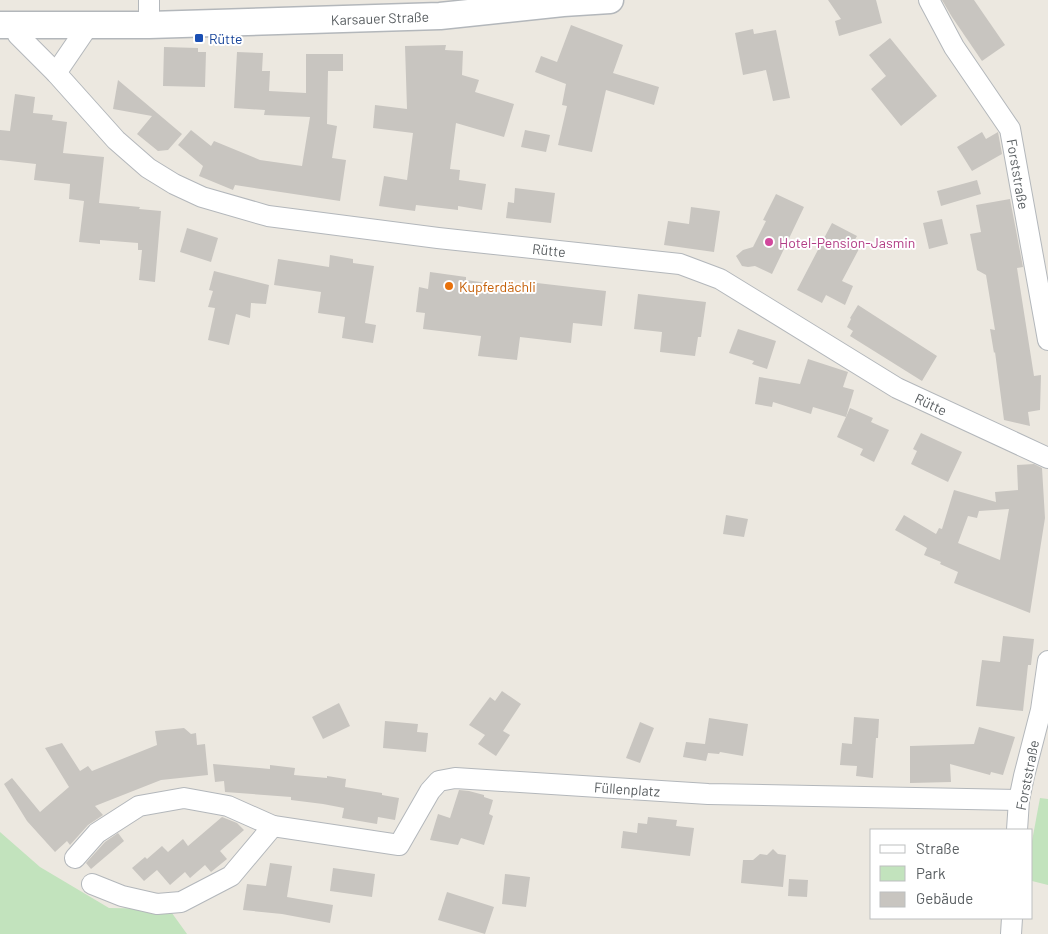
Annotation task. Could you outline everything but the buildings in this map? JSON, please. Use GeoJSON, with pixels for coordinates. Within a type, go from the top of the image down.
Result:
{"type":"FeatureCollection","features":[{"type":"Feature","properties":{"kind":"street","name":"Karsauer Straße"},"geometry":{"type":"LineString","coordinates":[[7,25],[88,26],[149,13],[440,16],[563,1],[610,0]]}},
{"type":"Feature","properties":{"kind":"street","name":"Forststraße"},"geometry":{"type":"LineString","coordinates":[[929,0],[954,47],[1010,129],[1048,340]]}},
{"type":"Feature","properties":{"kind":"street","name":"Rütte"},"geometry":{"type":"LineString","coordinates":[[7,25],[56,73],[116,140],[148,168],[174,184],[202,197],[268,216],[438,238],[680,264],[720,279],[897,388],[1048,458]]}},
{"type":"Feature","properties":{"kind":"street"},"geometry":{"type":"LineString","coordinates":[[56,73],[88,26]]}},
{"type":"Feature","properties":{"kind":"street","name":"Forststraße"},"geometry":{"type":"LineString","coordinates":[[1017,829],[1019,800],[1041,710],[1048,661]]}},
{"type":"Feature","properties":{"kind":"street","name":"Füllenplatz"},"geometry":{"type":"LineString","coordinates":[[75,858],[98,833],[139,806],[184,798],[228,806],[273,826],[399,845],[430,790],[439,781],[455,778],[708,794],[1019,800]]}},
{"type":"Feature","properties":{"kind":"street"},"geometry":{"type":"LineString","coordinates":[[92,884],[122,896],[157,904],[181,902],[231,876],[273,826]]}},
{"type":"Feature","properties":{"kind":"street"},"geometry":{"type":"LineString","coordinates":[[1011,934],[1012,919]]}},
{"type":"Feature","properties":{"kind":"green space"},"geometry":{"type":"Polygon","coordinates":[[[1040,798],[1048,799],[1048,885],[1033,881],[1033,836],[1040,798]]]}},
{"type":"Feature","properties":{"kind":"green space"},"geometry":{"type":"Polygon","coordinates":[[[0,832],[40,867],[109,908],[169,909],[187,934],[0,934],[0,832]]]}},
{"type":"Feature","properties":{"kind":"place","name":"Rütte"},"geometry":{"type":"Point","coordinates":[199,38]}},
{"type":"Feature","properties":{"kind":"place","name":"Hotel-Pension-Jasmin"},"geometry":{"type":"Point","coordinates":[769,242]}},
{"type":"Feature","properties":{"kind":"place","name":"Kupferdächli"},"geometry":{"type":"Point","coordinates":[449,286]}}]}
